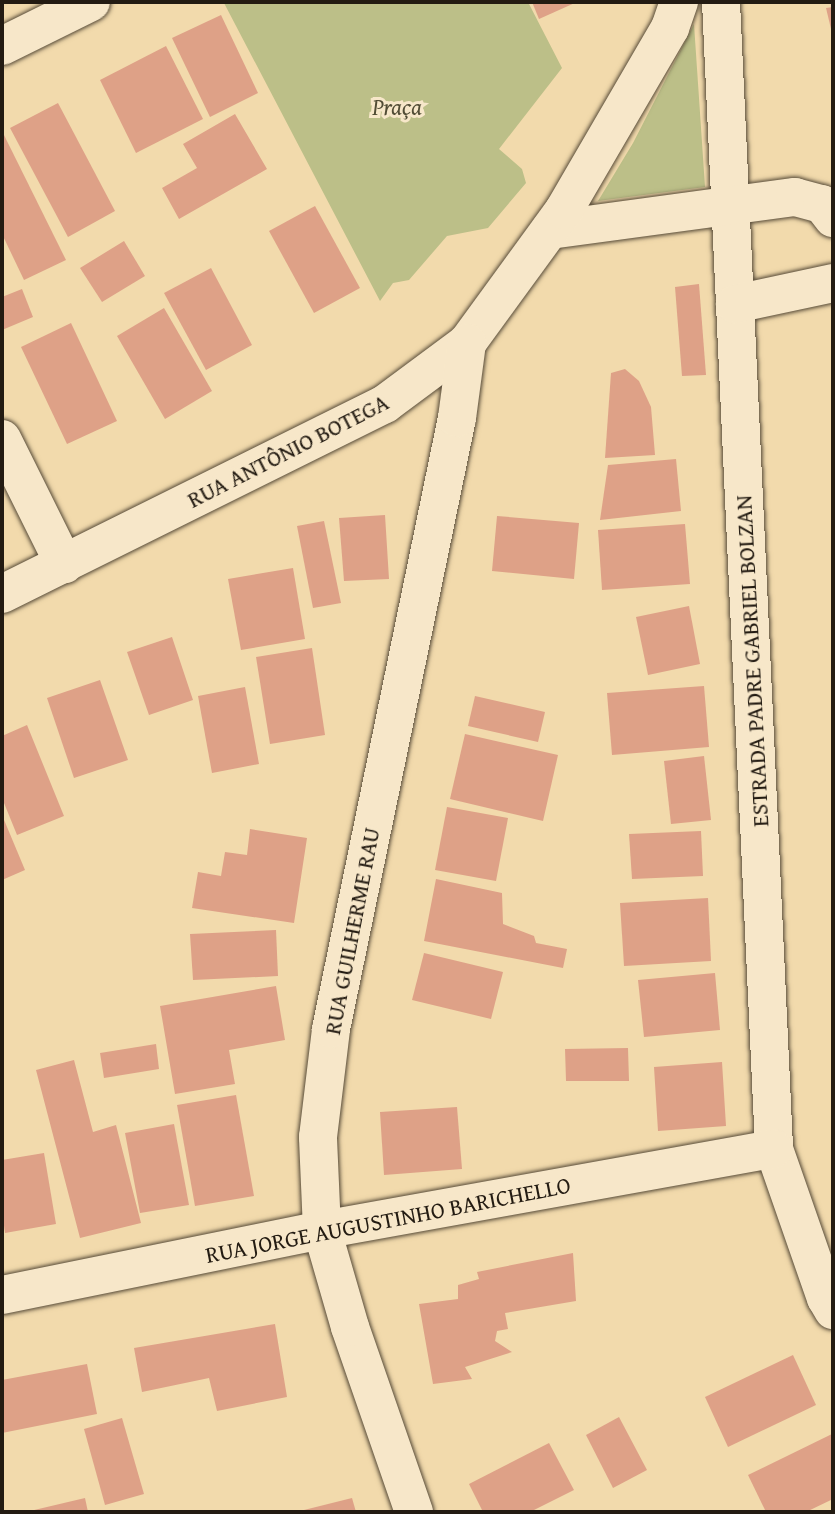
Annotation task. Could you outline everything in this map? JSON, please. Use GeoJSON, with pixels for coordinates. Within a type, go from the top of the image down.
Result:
{"type":"FeatureCollection","features":[{"type":"Feature","properties":{"kind":"street"},"geometry":{"type":"LineString","coordinates":[[2,46],[91,2]]}},
{"type":"Feature","properties":{"kind":"street","name":"RUA ANTÔNIO BOTEGA"},"geometry":{"type":"LineString","coordinates":[[2,594],[385,404],[467,343],[551,230],[670,28],[679,2]]}},
{"type":"Feature","properties":{"kind":"street","name":"ESTRADA PADRE GABRIEL BOLZAN"},"geometry":{"type":"LineString","coordinates":[[721,2],[774,1149],[826,1298],[833,1310]]}},
{"type":"Feature","properties":{"kind":"street"},"geometry":{"type":"LineString","coordinates":[[551,230],[795,197],[822,204],[833,218]]}},
{"type":"Feature","properties":{"kind":"street"},"geometry":{"type":"LineString","coordinates":[[735,304],[833,283]]}},
{"type":"Feature","properties":{"kind":"street","name":"RUA GUILHERME RAU"},"geometry":{"type":"LineString","coordinates":[[414,1512],[350,1327],[322,1230],[318,1137],[331,1029],[457,418],[467,343]]}},
{"type":"Feature","properties":{"kind":"street"},"geometry":{"type":"LineString","coordinates":[[2,439],[64,564]]}},
{"type":"Feature","properties":{"kind":"street","name":"RUA JORGE AUGUSTINHO BARICHELLO"},"geometry":{"type":"LineString","coordinates":[[2,1295],[322,1230],[774,1149]]}},
{"type":"Feature","properties":{"kind":"green space","name":"Praça"},"geometry":{"type":"Polygon","coordinates":[[[528,2],[562,68],[499,149],[522,169],[526,183],[488,228],[447,236],[409,280],[393,283],[380,301],[224,3],[528,2]]]}},
{"type":"Feature","properties":{"kind":"green space"},"geometry":{"type":"Polygon","coordinates":[[[694,24],[705,187],[598,201],[633,143],[694,24]]]}},
{"type":"Feature","properties":{"kind":"building"},"geometry":{"type":"Polygon","coordinates":[[[532,2],[577,2],[539,19],[532,2]]]}},
{"type":"Feature","properties":{"kind":"building"},"geometry":{"type":"Polygon","coordinates":[[[833,7],[833,33],[832,33],[826,8],[833,7]]]}},
{"type":"Feature","properties":{"kind":"building"},"geometry":{"type":"Polygon","coordinates":[[[221,15],[258,93],[210,117],[172,38],[221,15]]]}},
{"type":"Feature","properties":{"kind":"building"},"geometry":{"type":"Polygon","coordinates":[[[166,46],[203,119],[136,153],[100,80],[166,46]]]}},
{"type":"Feature","properties":{"kind":"building"},"geometry":{"type":"Polygon","coordinates":[[[58,103],[115,211],[68,237],[10,128],[58,103]]]}},
{"type":"Feature","properties":{"kind":"building"},"geometry":{"type":"Polygon","coordinates":[[[235,114],[267,169],[179,219],[162,188],[197,168],[183,144],[235,114]]]}},
{"type":"Feature","properties":{"kind":"building"},"geometry":{"type":"Polygon","coordinates":[[[2,131],[66,260],[24,280],[2,234],[2,131]]]}},
{"type":"Feature","properties":{"kind":"building"},"geometry":{"type":"Polygon","coordinates":[[[315,206],[360,288],[314,313],[269,231],[315,206]]]}},
{"type":"Feature","properties":{"kind":"building"},"geometry":{"type":"Polygon","coordinates":[[[124,241],[145,276],[102,302],[80,268],[124,241]]]}},
{"type":"Feature","properties":{"kind":"building"},"geometry":{"type":"Polygon","coordinates":[[[211,268],[252,345],[206,370],[164,293],[211,268]]]}},
{"type":"Feature","properties":{"kind":"building"},"geometry":{"type":"Polygon","coordinates":[[[699,284],[706,375],[682,376],[675,287],[699,284]]]}},
{"type":"Feature","properties":{"kind":"building"},"geometry":{"type":"Polygon","coordinates":[[[22,289],[33,317],[2,330],[2,297],[22,289]]]}},
{"type":"Feature","properties":{"kind":"building"},"geometry":{"type":"Polygon","coordinates":[[[164,308],[212,391],[165,419],[117,336],[164,308]]]}},
{"type":"Feature","properties":{"kind":"building"},"geometry":{"type":"Polygon","coordinates":[[[71,323],[117,421],[67,444],[21,347],[71,323]]]}},
{"type":"Feature","properties":{"kind":"building"},"geometry":{"type":"Polygon","coordinates":[[[625,369],[639,381],[651,407],[655,455],[605,458],[611,373],[625,369]]]}},
{"type":"Feature","properties":{"kind":"building"},"geometry":{"type":"Polygon","coordinates":[[[676,459],[681,511],[600,520],[608,465],[676,459]]]}},
{"type":"Feature","properties":{"kind":"building"},"geometry":{"type":"Polygon","coordinates":[[[385,515],[389,579],[344,581],[339,518],[385,515]]]}},
{"type":"Feature","properties":{"kind":"building"},"geometry":{"type":"Polygon","coordinates":[[[497,516],[579,523],[574,579],[492,571],[497,516]]]}},
{"type":"Feature","properties":{"kind":"building"},"geometry":{"type":"Polygon","coordinates":[[[324,521],[341,603],[313,608],[297,526],[324,521]]]}},
{"type":"Feature","properties":{"kind":"building"},"geometry":{"type":"Polygon","coordinates":[[[685,524],[690,584],[602,590],[598,530],[685,524]]]}},
{"type":"Feature","properties":{"kind":"building"},"geometry":{"type":"Polygon","coordinates":[[[293,568],[305,639],[241,650],[228,579],[293,568]]]}},
{"type":"Feature","properties":{"kind":"building"},"geometry":{"type":"Polygon","coordinates":[[[689,606],[700,664],[648,675],[636,617],[689,606]]]}},
{"type":"Feature","properties":{"kind":"building"},"geometry":{"type":"Polygon","coordinates":[[[172,637],[193,700],[149,715],[127,652],[172,637]]]}},
{"type":"Feature","properties":{"kind":"building"},"geometry":{"type":"Polygon","coordinates":[[[312,648],[325,735],[270,744],[256,657],[312,648]]]}},
{"type":"Feature","properties":{"kind":"building"},"geometry":{"type":"Polygon","coordinates":[[[100,680],[128,760],[74,778],[47,698],[100,680]]]}},
{"type":"Feature","properties":{"kind":"building"},"geometry":{"type":"Polygon","coordinates":[[[704,686],[709,747],[612,755],[607,693],[704,686]]]}},
{"type":"Feature","properties":{"kind":"building"},"geometry":{"type":"Polygon","coordinates":[[[245,687],[259,764],[212,773],[198,696],[245,687]]]}},
{"type":"Feature","properties":{"kind":"building"},"geometry":{"type":"Polygon","coordinates":[[[475,696],[545,712],[538,742],[468,726],[475,696]]]}},
{"type":"Feature","properties":{"kind":"building"},"geometry":{"type":"Polygon","coordinates":[[[27,725],[64,816],[17,835],[2,798],[2,736],[27,725]]]}},
{"type":"Feature","properties":{"kind":"building"},"geometry":{"type":"Polygon","coordinates":[[[465,734],[558,755],[543,821],[450,799],[465,734]]]}},
{"type":"Feature","properties":{"kind":"building"},"geometry":{"type":"Polygon","coordinates":[[[704,756],[711,820],[671,824],[664,761],[704,756]]]}},
{"type":"Feature","properties":{"kind":"building"},"geometry":{"type":"Polygon","coordinates":[[[447,807],[508,818],[496,881],[435,870],[447,807]]]}},
{"type":"Feature","properties":{"kind":"building"},"geometry":{"type":"Polygon","coordinates":[[[2,815],[25,870],[2,880],[2,815]]]}},
{"type":"Feature","properties":{"kind":"building"},"geometry":{"type":"Polygon","coordinates":[[[250,829],[307,838],[294,923],[192,908],[198,872],[221,876],[225,852],[247,855],[250,829]]]}},
{"type":"Feature","properties":{"kind":"building"},"geometry":{"type":"Polygon","coordinates":[[[701,831],[703,876],[632,879],[629,834],[701,831]]]}},
{"type":"Feature","properties":{"kind":"building"},"geometry":{"type":"Polygon","coordinates":[[[436,879],[502,893],[503,924],[534,936],[536,943],[567,949],[563,968],[424,941],[436,879]]]}},
{"type":"Feature","properties":{"kind":"building"},"geometry":{"type":"Polygon","coordinates":[[[708,898],[711,961],[624,966],[620,903],[708,898]]]}},
{"type":"Feature","properties":{"kind":"building"},"geometry":{"type":"Polygon","coordinates":[[[276,930],[278,976],[193,980],[190,934],[276,930]]]}},
{"type":"Feature","properties":{"kind":"building"},"geometry":{"type":"Polygon","coordinates":[[[424,953],[503,972],[491,1019],[412,1000],[424,953]]]}},
{"type":"Feature","properties":{"kind":"building"},"geometry":{"type":"Polygon","coordinates":[[[715,973],[720,1030],[644,1037],[638,980],[715,973]]]}},
{"type":"Feature","properties":{"kind":"building"},"geometry":{"type":"Polygon","coordinates":[[[276,986],[285,1040],[229,1050],[235,1084],[175,1094],[160,1006],[276,986]]]}},
{"type":"Feature","properties":{"kind":"building"},"geometry":{"type":"Polygon","coordinates":[[[156,1044],[159,1069],[104,1078],[100,1053],[156,1044]]]}},
{"type":"Feature","properties":{"kind":"building"},"geometry":{"type":"Polygon","coordinates":[[[628,1048],[629,1081],[566,1081],[565,1049],[628,1048]]]}},
{"type":"Feature","properties":{"kind":"building"},"geometry":{"type":"Polygon","coordinates":[[[74,1060],[93,1132],[116,1125],[141,1223],[80,1238],[36,1070],[74,1060]]]}},
{"type":"Feature","properties":{"kind":"building"},"geometry":{"type":"Polygon","coordinates":[[[722,1062],[726,1126],[658,1131],[654,1067],[722,1062]]]}},
{"type":"Feature","properties":{"kind":"building"},"geometry":{"type":"Polygon","coordinates":[[[236,1095],[254,1196],[195,1206],[177,1105],[236,1095]]]}},
{"type":"Feature","properties":{"kind":"building"},"geometry":{"type":"Polygon","coordinates":[[[457,1107],[462,1169],[384,1175],[380,1112],[457,1107]]]}},
{"type":"Feature","properties":{"kind":"building"},"geometry":{"type":"Polygon","coordinates":[[[174,1124],[189,1205],[140,1213],[125,1133],[174,1124]]]}},
{"type":"Feature","properties":{"kind":"building"},"geometry":{"type":"Polygon","coordinates":[[[44,1153],[56,1224],[5,1233],[2,1160],[44,1153]]]}},
{"type":"Feature","properties":{"kind":"building"},"geometry":{"type":"Polygon","coordinates":[[[573,1253],[576,1301],[505,1313],[508,1329],[497,1331],[495,1341],[512,1352],[465,1367],[472,1379],[433,1384],[419,1304],[458,1299],[458,1285],[479,1279],[477,1272],[573,1253]]]}},
{"type":"Feature","properties":{"kind":"building"},"geometry":{"type":"Polygon","coordinates":[[[275,1324],[287,1397],[217,1411],[209,1378],[142,1392],[134,1348],[275,1324]]]}},
{"type":"Feature","properties":{"kind":"building"},"geometry":{"type":"Polygon","coordinates":[[[793,1355],[816,1405],[728,1447],[705,1397],[793,1355]]]}},
{"type":"Feature","properties":{"kind":"building"},"geometry":{"type":"Polygon","coordinates":[[[87,1364],[97,1414],[2,1433],[2,1380],[87,1364]]]}},
{"type":"Feature","properties":{"kind":"building"},"geometry":{"type":"Polygon","coordinates":[[[619,1417],[647,1470],[613,1488],[586,1435],[619,1417]]]}},
{"type":"Feature","properties":{"kind":"building"},"geometry":{"type":"Polygon","coordinates":[[[122,1418],[144,1494],[105,1505],[84,1429],[122,1418]]]}},
{"type":"Feature","properties":{"kind":"building"},"geometry":{"type":"Polygon","coordinates":[[[832,1434],[833,1499],[806,1512],[766,1512],[748,1475],[832,1434]]]}},
{"type":"Feature","properties":{"kind":"building"},"geometry":{"type":"Polygon","coordinates":[[[549,1443],[574,1490],[530,1512],[483,1512],[469,1484],[549,1443]]]}},
{"type":"Feature","properties":{"kind":"building"},"geometry":{"type":"Polygon","coordinates":[[[85,1498],[88,1512],[30,1512],[30,1511],[85,1498]]]}},
{"type":"Feature","properties":{"kind":"building"},"geometry":{"type":"Polygon","coordinates":[[[352,1498],[356,1512],[300,1512],[300,1511],[352,1498]]]}}]}
